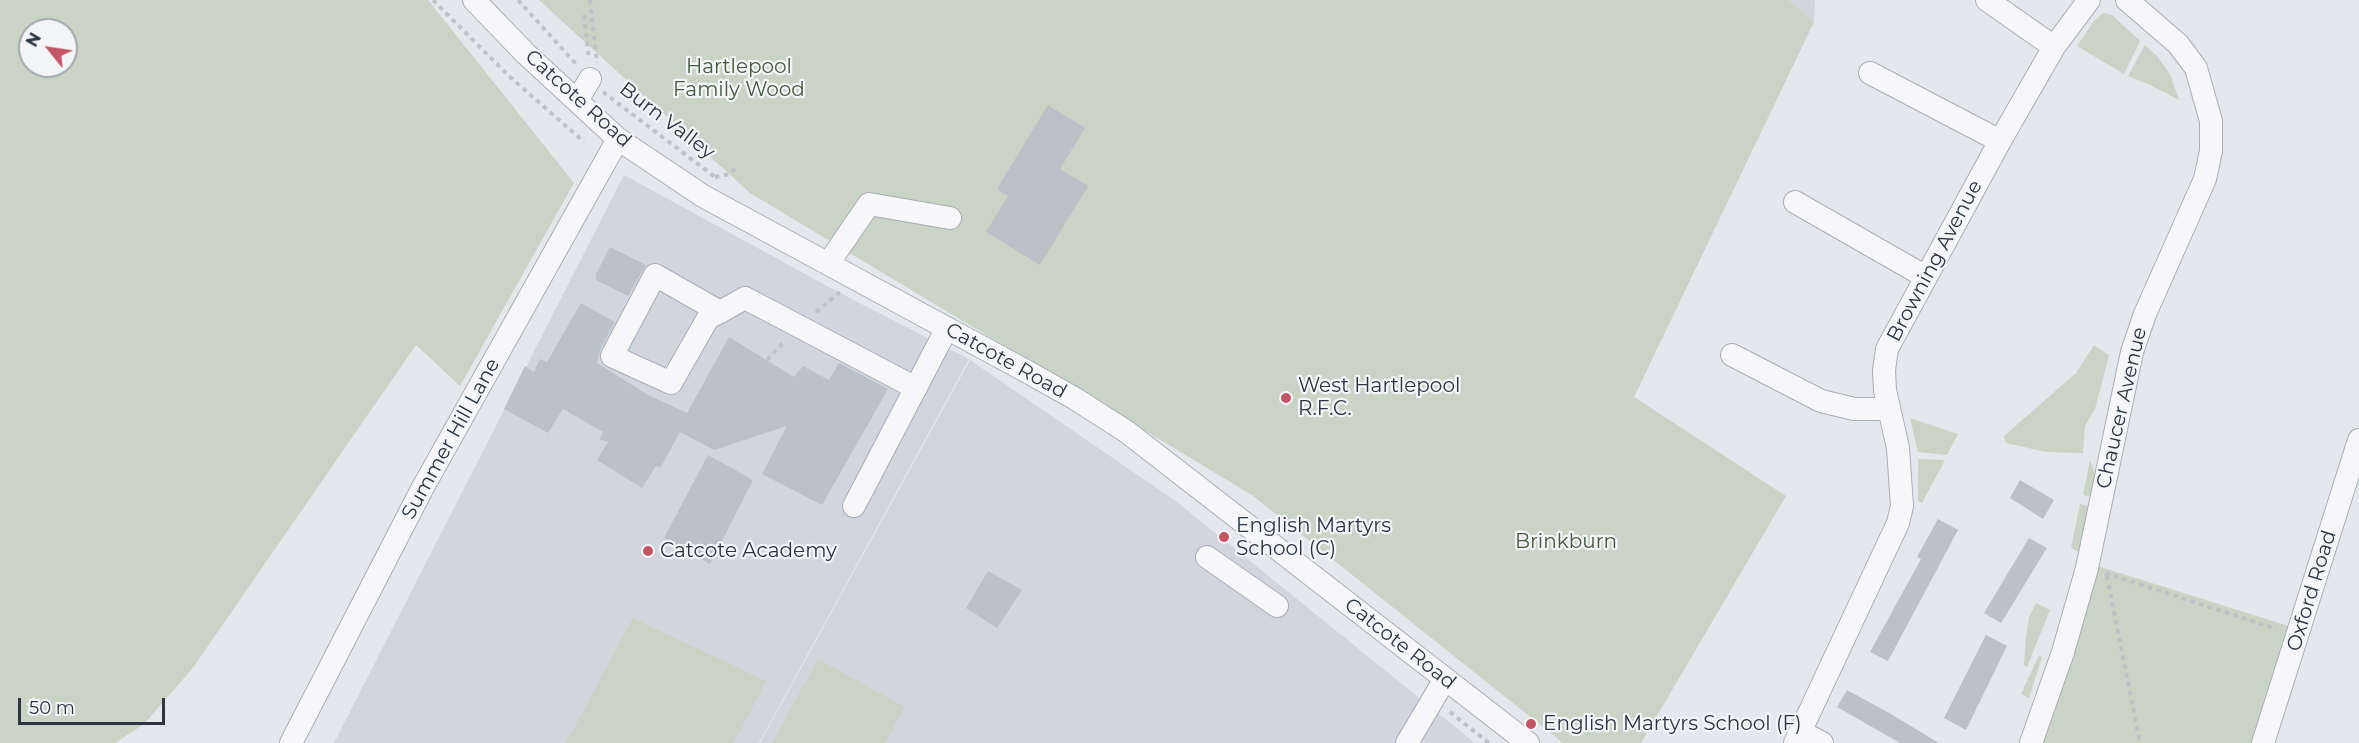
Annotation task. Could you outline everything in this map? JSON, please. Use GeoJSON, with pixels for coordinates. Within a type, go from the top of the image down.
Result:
{"type":"FeatureCollection","features":[{"type":"Feature","properties":{"kind":"street","name":"Catcote Road"},"geometry":{"type":"LineString","coordinates":[[474,0],[618,139],[703,196],[1074,398],[1127,432],[1528,743]]}},
{"type":"Feature","properties":{"kind":"street"},"geometry":{"type":"LineString","coordinates":[[1987,0],[2054,47]]}},
{"type":"Feature","properties":{"kind":"street","name":"Browning Avenue"},"geometry":{"type":"LineString","coordinates":[[1798,737],[1898,523],[1902,506],[1901,468],[1888,409],[1884,370],[1887,349],[2054,47],[2089,0]]}},
{"type":"Feature","properties":{"kind":"street","name":"Chaucer Avenue"},"geometry":{"type":"LineString","coordinates":[[2031,743],[2063,652],[2097,571],[2133,352],[2145,314],[2205,179],[2211,151],[2211,121],[2196,68],[2178,44],[2127,0]]}},
{"type":"Feature","properties":{"kind":"street"},"geometry":{"type":"LineString","coordinates":[[1870,73],[2000,141]]}},
{"type":"Feature","properties":{"kind":"street"},"geometry":{"type":"LineString","coordinates":[[578,101],[596,76]]}},
{"type":"Feature","properties":{"kind":"street","name":"Summer Hill Lane"},"geometry":{"type":"LineString","coordinates":[[291,743],[422,489],[618,139]]}},
{"type":"Feature","properties":{"kind":"street"},"geometry":{"type":"LineString","coordinates":[[1795,202],[1926,277]]}},
{"type":"Feature","properties":{"kind":"street"},"geometry":{"type":"LineString","coordinates":[[828,264],[869,204],[950,218]]}},
{"type":"Feature","properties":{"kind":"street"},"geometry":{"type":"LineString","coordinates":[[720,312],[655,275],[612,356],[671,383],[708,318],[720,312],[745,298],[916,388]]}},
{"type":"Feature","properties":{"kind":"street"},"geometry":{"type":"LineString","coordinates":[[854,506],[947,328]]}},
{"type":"Feature","properties":{"kind":"street"},"geometry":{"type":"LineString","coordinates":[[1732,355],[1821,401],[1854,409],[1888,409]]}},
{"type":"Feature","properties":{"kind":"street","name":"Oxford Road"},"geometry":{"type":"LineString","coordinates":[[2263,743],[2359,440]]}},
{"type":"Feature","properties":{"kind":"street"},"geometry":{"type":"LineString","coordinates":[[1207,556],[1277,606]]}},
{"type":"Feature","properties":{"kind":"street"},"geometry":{"type":"LineString","coordinates":[[1407,743],[1445,679]]}},
{"type":"Feature","properties":{"kind":"street"},"geometry":{"type":"LineString","coordinates":[[1798,737],[1822,743]]}},
{"type":"Feature","properties":{"kind":"path"},"geometry":{"type":"LineString","coordinates":[[433,0],[509,76],[584,142]]}},
{"type":"Feature","properties":{"kind":"path","name":"Burn Valley"},"geometry":{"type":"LineString","coordinates":[[518,0],[596,76],[715,177],[729,174],[736,168]]}},
{"type":"Feature","properties":{"kind":"path"},"geometry":{"type":"LineString","coordinates":[[590,0],[596,76]]}},
{"type":"Feature","properties":{"kind":"path"},"geometry":{"type":"LineString","coordinates":[[584,15],[589,50],[596,76]]}},
{"type":"Feature","properties":{"kind":"path"},"geometry":{"type":"LineString","coordinates":[[2097,571],[2298,636]]}},
{"type":"Feature","properties":{"kind":"path"},"geometry":{"type":"LineString","coordinates":[[2097,571],[2140,743]]}},
{"type":"Feature","properties":{"kind":"path"},"geometry":{"type":"LineString","coordinates":[[1433,699],[1489,743]]}},
{"type":"Feature","properties":{"kind":"shaded area"},"geometry":{"type":"Polygon","coordinates":[[[1789,0],[1815,0],[1814,22],[1789,0]]]}},
{"type":"Feature","properties":{"kind":"shaded area","name":"Catcote Academy"},"geometry":{"type":"Polygon","coordinates":[[[624,175],[840,293],[969,359],[759,743],[334,743],[624,175]]]}},
{"type":"Feature","properties":{"kind":"shaded area"},"geometry":{"type":"Polygon","coordinates":[[[970,360],[1177,502],[1475,743],[760,743],[970,360]]]}},
{"type":"Feature","properties":{"kind":"green space"},"geometry":{"type":"Polygon","coordinates":[[[0,0],[428,0],[574,183],[460,386],[416,345],[192,669],[144,724],[115,743],[0,743],[0,0]]]}},
{"type":"Feature","properties":{"kind":"green space","name":"Brinkburn"},"geometry":{"type":"Polygon","coordinates":[[[539,0],[1789,0],[1814,22],[1634,397],[1786,496],[1641,743],[1563,743],[1252,495],[750,193],[539,0]]]}},
{"type":"Feature","properties":{"kind":"green space"},"geometry":{"type":"Polygon","coordinates":[[[2103,13],[2112,15],[2140,41],[2124,74],[2077,46],[2094,21],[2103,13]]]}},
{"type":"Feature","properties":{"kind":"green space"},"geometry":{"type":"Polygon","coordinates":[[[2145,45],[2156,55],[2170,74],[2179,100],[2128,76],[2145,45]]]}},
{"type":"Feature","properties":{"kind":"green space"},"geometry":{"type":"Polygon","coordinates":[[[2094,345],[2109,355],[2095,409],[2085,426],[2083,453],[2046,452],[2006,443],[2004,436],[2076,373],[2094,345]]]}},
{"type":"Feature","properties":{"kind":"green space"},"geometry":{"type":"Polygon","coordinates":[[[1910,418],[1958,434],[1947,455],[1918,452],[1910,418]]]}},
{"type":"Feature","properties":{"kind":"green space"},"geometry":{"type":"Polygon","coordinates":[[[1918,459],[1945,460],[1922,503],[1918,501],[1918,459]]]}},
{"type":"Feature","properties":{"kind":"green space"},"geometry":{"type":"Polygon","coordinates":[[[2090,460],[2096,478],[2092,497],[2083,495],[2090,460]]]}},
{"type":"Feature","properties":{"kind":"green space"},"geometry":{"type":"Polygon","coordinates":[[[2080,504],[2090,507],[2080,552],[2071,548],[2080,504]]]}},
{"type":"Feature","properties":{"kind":"green space"},"geometry":{"type":"Polygon","coordinates":[[[2091,564],[2295,628],[2259,743],[2036,743],[2091,564]]]}},
{"type":"Feature","properties":{"kind":"green space"},"geometry":{"type":"Polygon","coordinates":[[[2036,603],[2050,610],[2027,667],[2024,665],[2026,637],[2029,617],[2036,603]]]}},
{"type":"Feature","properties":{"kind":"green space"},"geometry":{"type":"Polygon","coordinates":[[[633,618],[766,681],[734,743],[566,743],[633,618]]]}},
{"type":"Feature","properties":{"kind":"green space"},"geometry":{"type":"Polygon","coordinates":[[[2039,655],[2042,657],[2029,698],[2021,694],[2039,655]]]}},
{"type":"Feature","properties":{"kind":"green space"},"geometry":{"type":"Polygon","coordinates":[[[818,659],[905,707],[885,743],[772,743],[818,659]]]}},
{"type":"Feature","properties":{"kind":"building"},"geometry":{"type":"Polygon","coordinates":[[[1048,105],[1085,128],[1060,169],[1088,186],[1040,265],[986,232],[1008,196],[997,189],[1048,105]]]}},
{"type":"Feature","properties":{"kind":"building"},"geometry":{"type":"Polygon","coordinates":[[[610,247],[646,265],[628,296],[596,280],[596,274],[610,247]]]}},
{"type":"Feature","properties":{"kind":"building"},"geometry":{"type":"Polygon","coordinates":[[[581,303],[615,322],[600,350],[597,363],[648,395],[687,413],[729,337],[794,377],[803,366],[829,380],[839,363],[888,389],[822,505],[762,474],[787,426],[714,450],[680,432],[661,467],[656,466],[642,488],[597,460],[608,442],[600,439],[603,432],[563,409],[548,433],[504,409],[525,366],[534,372],[540,359],[547,362],[581,303]]]}},
{"type":"Feature","properties":{"kind":"building"},"geometry":{"type":"Polygon","coordinates":[[[708,455],[753,480],[710,564],[664,538],[708,455]]]}},
{"type":"Feature","properties":{"kind":"building"},"geometry":{"type":"Polygon","coordinates":[[[2020,480],[2054,500],[2043,519],[2010,498],[2020,480]]]}},
{"type":"Feature","properties":{"kind":"building"},"geometry":{"type":"Polygon","coordinates":[[[1938,519],[1958,530],[1888,661],[1870,652],[1921,559],[1917,557],[1938,519]]]}},
{"type":"Feature","properties":{"kind":"building"},"geometry":{"type":"Polygon","coordinates":[[[2029,538],[2047,548],[2001,623],[1984,613],[2029,538]]]}},
{"type":"Feature","properties":{"kind":"building"},"geometry":{"type":"Polygon","coordinates":[[[988,571],[1022,590],[997,628],[966,608],[988,571]]]}},
{"type":"Feature","properties":{"kind":"building"},"geometry":{"type":"Polygon","coordinates":[[[1986,635],[2007,646],[1966,730],[1944,718],[1986,635]]]}},
{"type":"Feature","properties":{"kind":"building"},"geometry":{"type":"Polygon","coordinates":[[[1847,690],[1939,743],[1900,743],[1837,707],[1847,690]]]}},
{"type":"Feature","properties":{"kind":"place","name":"West Hartlepool R.F.C."},"geometry":{"type":"Point","coordinates":[1286,398]}},
{"type":"Feature","properties":{"kind":"place","name":"English Martyrs School (C)"},"geometry":{"type":"Point","coordinates":[1224,537]}},
{"type":"Feature","properties":{"kind":"place","name":"Catcote Academy"},"geometry":{"type":"Point","coordinates":[648,551]}},
{"type":"Feature","properties":{"kind":"place","name":"English Martyrs School (F)"},"geometry":{"type":"Point","coordinates":[1531,724]}},
{"type":"Feature","properties":{"kind":"park label","name":"Hartlepool Family Wood"},"geometry":{"type":"Point","coordinates":[739,78]}}]}
